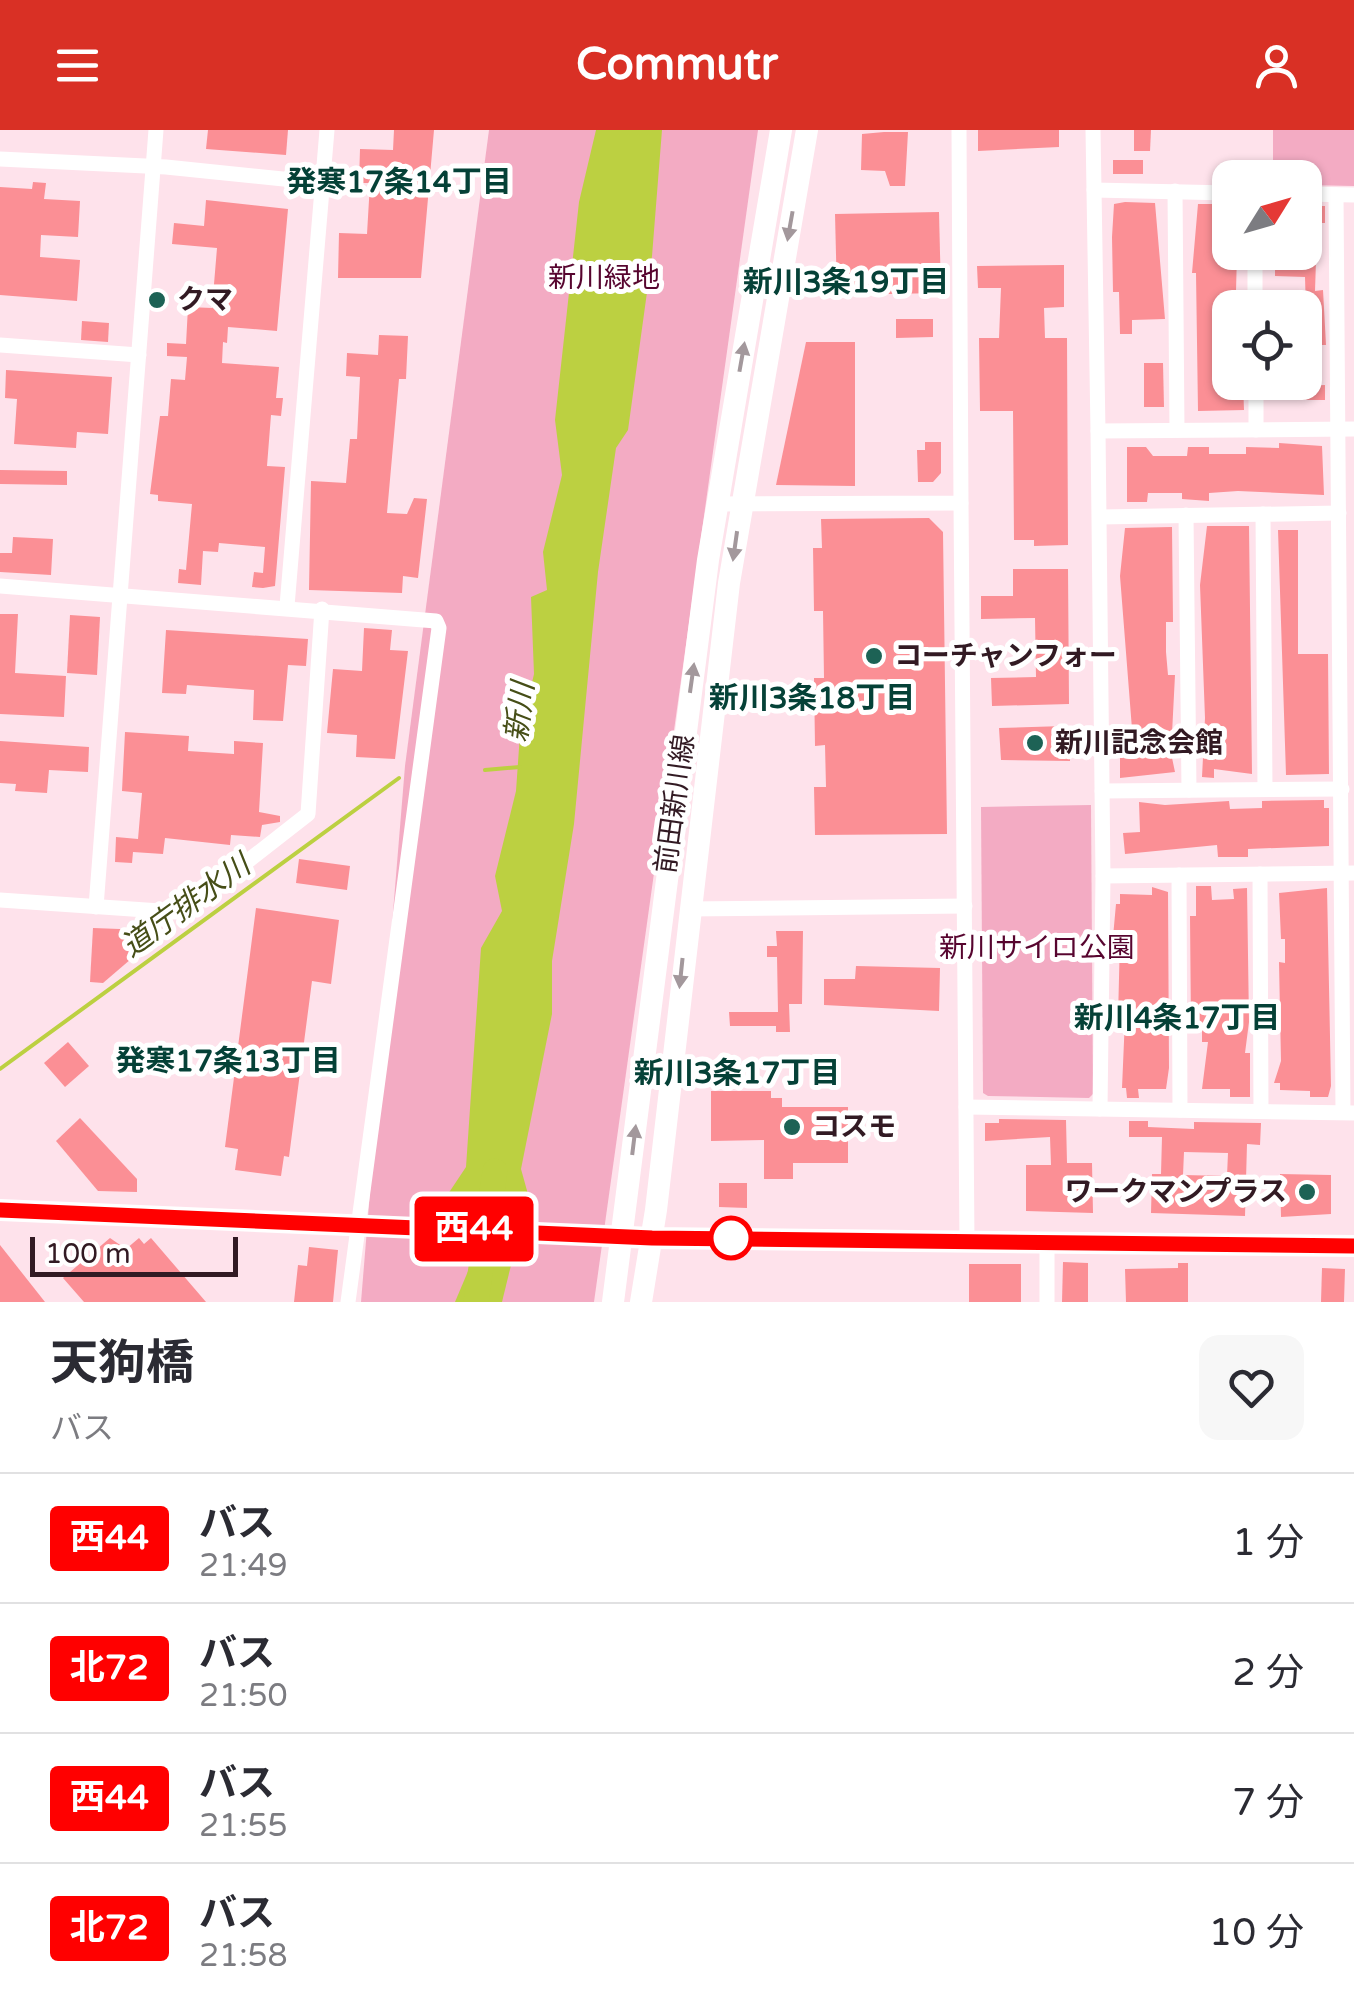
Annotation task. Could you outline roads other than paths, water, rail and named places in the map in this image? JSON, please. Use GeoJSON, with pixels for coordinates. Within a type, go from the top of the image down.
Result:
{"type":"FeatureCollection","features":[{"type":"Feature","properties":{"kind":"main road","name":"前田新川線"},"geometry":{"type":"LineString","coordinates":[[640,1302],[652,1238],[729,505],[807,130]]}},
{"type":"Feature","properties":{"kind":"main road","name":"前田新川線"},"geometry":{"type":"LineString","coordinates":[[613,1302],[778,138]]}},
{"type":"Feature","properties":{"kind":"street"},"geometry":{"type":"LineString","coordinates":[[96,907],[117,594],[156,130]]}},
{"type":"Feature","properties":{"kind":"street"},"geometry":{"type":"LineString","coordinates":[[288,606],[326,130]]}},
{"type":"Feature","properties":{"kind":"street"},"geometry":{"type":"LineString","coordinates":[[800,166],[820,130]]}},
{"type":"Feature","properties":{"kind":"street"},"geometry":{"type":"LineString","coordinates":[[959,130],[967,1242]]}},
{"type":"Feature","properties":{"kind":"street"},"geometry":{"type":"LineString","coordinates":[[1093,130],[1103,876],[1100,1109]]}},
{"type":"Feature","properties":{"kind":"street"},"geometry":{"type":"LineString","coordinates":[[0,159],[322,182]]}},
{"type":"Feature","properties":{"kind":"street"},"geometry":{"type":"LineString","coordinates":[[1094,190],[1212,192]]}},
{"type":"Feature","properties":{"kind":"street"},"geometry":{"type":"LineString","coordinates":[[1175,192],[1177,430]]}},
{"type":"Feature","properties":{"kind":"street"},"geometry":{"type":"LineString","coordinates":[[1322,195],[1354,195]]}},
{"type":"Feature","properties":{"kind":"street"},"geometry":{"type":"LineString","coordinates":[[966,1106],[1349,1112],[1336,429],[1336,195]]}},
{"type":"Feature","properties":{"kind":"street"},"geometry":{"type":"LineString","coordinates":[[0,345],[139,355]]}},
{"type":"Feature","properties":{"kind":"street"},"geometry":{"type":"LineString","coordinates":[[1256,400],[1256,430]]}},
{"type":"Feature","properties":{"kind":"street"},"geometry":{"type":"LineString","coordinates":[[1098,431],[1354,429]]}},
{"type":"Feature","properties":{"kind":"street"},"geometry":{"type":"LineString","coordinates":[[729,505],[961,503]]}},
{"type":"Feature","properties":{"kind":"street"},"geometry":{"type":"LineString","coordinates":[[1100,516],[1339,513]]}},
{"type":"Feature","properties":{"kind":"street"},"geometry":{"type":"LineString","coordinates":[[1263,514],[1266,790]]}},
{"type":"Feature","properties":{"kind":"street"},"geometry":{"type":"LineString","coordinates":[[1186,515],[1189,790]]}},
{"type":"Feature","properties":{"kind":"street"},"geometry":{"type":"LineString","coordinates":[[0,586],[428,617],[439,628],[348,1302]]}},
{"type":"Feature","properties":{"kind":"street"},"geometry":{"type":"LineString","coordinates":[[0,900],[175,912],[189,906],[308,814],[322,609]]}},
{"type":"Feature","properties":{"kind":"street"},"geometry":{"type":"LineString","coordinates":[[1102,791],[1342,789]]}},
{"type":"Feature","properties":{"kind":"street"},"geometry":{"type":"LineString","coordinates":[[1103,876],[1347,873]]}},
{"type":"Feature","properties":{"kind":"street"},"geometry":{"type":"LineString","coordinates":[[1260,874],[1262,1110]]}},
{"type":"Feature","properties":{"kind":"street"},"geometry":{"type":"LineString","coordinates":[[1179,875],[1180,1110]]}},
{"type":"Feature","properties":{"kind":"street"},"geometry":{"type":"LineString","coordinates":[[688,909],[964,906]]}},
{"type":"Feature","properties":{"kind":"street"},"geometry":{"type":"LineString","coordinates":[[0,1210],[652,1238],[1354,1246]]}},
{"type":"Feature","properties":{"kind":"street"},"geometry":{"type":"LineString","coordinates":[[1047,1243],[1047,1302]]}},
{"type":"Feature","properties":{"kind":"waterway","name":"道庁排水川"},"geometry":{"type":"LineString","coordinates":[[485,770],[520,767]]}},
{"type":"Feature","properties":{"kind":"waterway","name":"道庁排水川"},"geometry":{"type":"LineString","coordinates":[[0,1069],[399,778]]}},
{"type":"Feature","properties":{"kind":"waterway","name":"新川"},"geometry":{"type":"LineString","coordinates":[[476,1302],[495,1171]]}},
{"type":"Feature","properties":{"kind":"place","name":"クマ"},"geometry":{"type":"Point","coordinates":[157,300]}},
{"type":"Feature","properties":{"kind":"place","name":"コーチャンフォー"},"geometry":{"type":"Point","coordinates":[874,656]}},
{"type":"Feature","properties":{"kind":"place","name":"新川記念会館"},"geometry":{"type":"Point","coordinates":[1035,743]}},
{"type":"Feature","properties":{"kind":"place","name":"コスモ"},"geometry":{"type":"Point","coordinates":[792,1127]}},
{"type":"Feature","properties":{"kind":"place","name":"ワークマンプラス"},"geometry":{"type":"Point","coordinates":[1307,1192]}},
{"type":"Feature","properties":{"kind":"district","name":"発寒17条14丁目"},"geometry":{"type":"Point","coordinates":[399,182]}},
{"type":"Feature","properties":{"kind":"district","name":"新川3条19丁目"},"geometry":{"type":"Point","coordinates":[846,282]}},
{"type":"Feature","properties":{"kind":"district","name":"新川3条18丁目"},"geometry":{"type":"Point","coordinates":[812,698]}},
{"type":"Feature","properties":{"kind":"district","name":"新川4条17丁目"},"geometry":{"type":"Point","coordinates":[1177,1018]}},
{"type":"Feature","properties":{"kind":"district","name":"発寒17条13丁目"},"geometry":{"type":"Point","coordinates":[228,1061]}},
{"type":"Feature","properties":{"kind":"district","name":"新川3条17丁目"},"geometry":{"type":"Point","coordinates":[737,1073]}},
{"type":"Feature","properties":{"kind":"park label","name":"新川緑地"},"geometry":{"type":"Point","coordinates":[604,278]}},
{"type":"Feature","properties":{"kind":"park label","name":"新川サイロ公園"},"geometry":{"type":"Point","coordinates":[1037,948]}}]}
